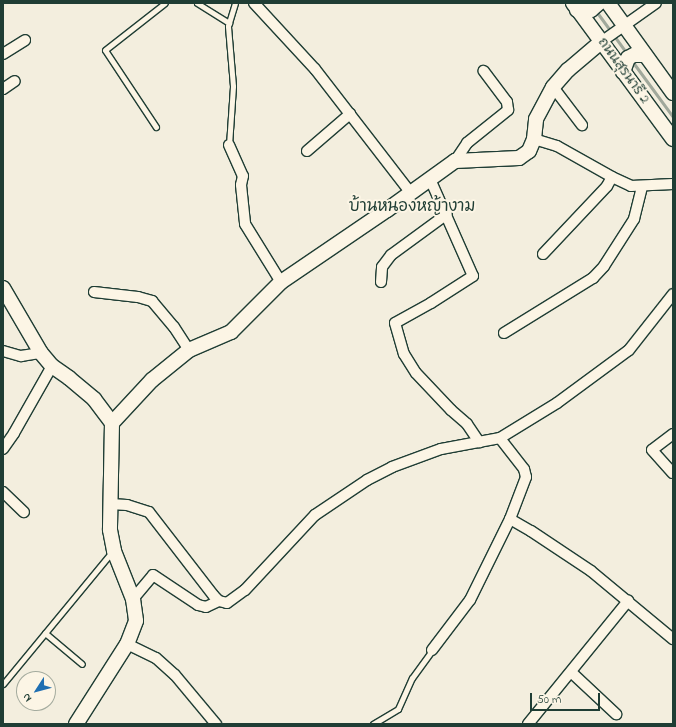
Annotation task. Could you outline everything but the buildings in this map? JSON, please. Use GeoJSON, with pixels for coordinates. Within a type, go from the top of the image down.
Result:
{"type":"FeatureCollection","features":[{"type":"Feature","properties":{"kind":"street"},"geometry":{"type":"LineString","coordinates":[[254,3],[315,69],[410,193]]}},
{"type":"Feature","properties":{"kind":"street"},"geometry":{"type":"LineString","coordinates":[[579,8],[594,9],[599,3]]}},
{"type":"Feature","properties":{"kind":"street","name":"ถนนสุรนารี 2"},"geometry":{"type":"LineString","coordinates":[[608,3],[620,27],[673,93]]}},
{"type":"Feature","properties":{"kind":"street"},"geometry":{"type":"LineString","coordinates":[[455,161],[519,158],[529,151],[534,139],[536,119],[553,87],[568,70],[604,40],[620,27],[656,3]]}},
{"type":"Feature","properties":{"kind":"street","name":"ถนนสุรนารี 2"},"geometry":{"type":"LineString","coordinates":[[579,8],[604,40],[673,139]]}},
{"type":"Feature","properties":{"kind":"street"},"geometry":{"type":"LineString","coordinates":[[3,54],[24,40]]}},
{"type":"Feature","properties":{"kind":"street"},"geometry":{"type":"LineString","coordinates":[[624,68],[630,57],[642,55]]}},
{"type":"Feature","properties":{"kind":"street"},"geometry":{"type":"LineString","coordinates":[[112,423],[152,380],[189,350],[231,332],[281,282],[455,161],[467,143],[508,110],[507,102],[484,71]]}},
{"type":"Feature","properties":{"kind":"street"},"geometry":{"type":"LineString","coordinates":[[3,89],[15,81]]}},
{"type":"Feature","properties":{"kind":"street"},"geometry":{"type":"LineString","coordinates":[[553,87],[582,125]]}},
{"type":"Feature","properties":{"kind":"street"},"geometry":{"type":"LineString","coordinates":[[308,151],[350,114]]}},
{"type":"Feature","properties":{"kind":"street"},"geometry":{"type":"LineString","coordinates":[[534,139],[557,146],[631,186],[642,187],[673,184]]}},
{"type":"Feature","properties":{"kind":"street"},"geometry":{"type":"LineString","coordinates":[[229,145],[244,176],[241,185],[245,224],[281,282]]}},
{"type":"Feature","properties":{"kind":"street"},"geometry":{"type":"LineString","coordinates":[[543,254],[607,186],[612,177]]}},
{"type":"Feature","properties":{"kind":"street"},"geometry":{"type":"LineString","coordinates":[[430,179],[447,214],[473,276],[431,303],[395,322],[404,354],[416,373],[466,424],[479,442]]}},
{"type":"Feature","properties":{"kind":"street"},"geometry":{"type":"LineString","coordinates":[[504,333],[593,278],[604,266],[634,219],[642,187]]}},
{"type":"Feature","properties":{"kind":"street"},"geometry":{"type":"LineString","coordinates":[[381,282],[382,266],[391,255],[447,214]]}},
{"type":"Feature","properties":{"kind":"street"},"geometry":{"type":"LineString","coordinates":[[3,288],[40,353],[52,366],[94,399],[112,423],[110,530],[114,551],[133,599],[136,621],[127,644],[76,724]]}},
{"type":"Feature","properties":{"kind":"street"},"geometry":{"type":"LineString","coordinates":[[94,292],[138,297],[152,301],[174,327],[189,350]]}},
{"type":"Feature","properties":{"kind":"street"},"geometry":{"type":"LineString","coordinates":[[110,504],[127,505],[149,512],[219,601],[227,603],[245,590],[315,516],[367,480],[392,467],[441,449],[500,438],[557,403],[629,350],[673,294]]}},
{"type":"Feature","properties":{"kind":"street"},"geometry":{"type":"LineString","coordinates":[[3,351],[21,356],[40,353]]}},
{"type":"Feature","properties":{"kind":"street"},"geometry":{"type":"LineString","coordinates":[[3,449],[14,433],[52,366]]}},
{"type":"Feature","properties":{"kind":"street"},"geometry":{"type":"LineString","coordinates":[[673,434],[652,450],[673,473]]}},
{"type":"Feature","properties":{"kind":"street"},"geometry":{"type":"LineString","coordinates":[[432,650],[470,600],[510,519],[526,477],[524,469],[500,438]]}},
{"type":"Feature","properties":{"kind":"street"},"geometry":{"type":"LineString","coordinates":[[3,492],[24,512]]}},
{"type":"Feature","properties":{"kind":"street"},"geometry":{"type":"LineString","coordinates":[[510,519],[531,531],[591,571],[673,639]]}},
{"type":"Feature","properties":{"kind":"street"},"geometry":{"type":"LineString","coordinates":[[133,599],[153,575],[198,605],[206,607],[219,601]]}},
{"type":"Feature","properties":{"kind":"street"},"geometry":{"type":"LineString","coordinates":[[534,722],[570,672],[628,602]]}},
{"type":"Feature","properties":{"kind":"street"},"geometry":{"type":"LineString","coordinates":[[127,644],[156,658],[175,675],[216,724]]}},
{"type":"Feature","properties":{"kind":"street"},"geometry":{"type":"LineString","coordinates":[[570,672],[616,714]]}},
{"type":"Feature","properties":{"kind":"lane"},"geometry":{"type":"LineString","coordinates":[[156,126],[105,50],[166,3]]}},
{"type":"Feature","properties":{"kind":"lane"},"geometry":{"type":"LineString","coordinates":[[197,3],[229,23]]}},
{"type":"Feature","properties":{"kind":"lane"},"geometry":{"type":"LineString","coordinates":[[229,145],[233,86],[229,23],[235,3]]}},
{"type":"Feature","properties":{"kind":"lane"},"geometry":{"type":"LineString","coordinates":[[3,684],[114,551]]}},
{"type":"Feature","properties":{"kind":"lane"},"geometry":{"type":"LineString","coordinates":[[45,633],[82,664]]}},
{"type":"Feature","properties":{"kind":"lane"},"geometry":{"type":"LineString","coordinates":[[374,724],[398,709],[412,678],[432,650]]}},
{"type":"Feature","properties":{"kind":"waterway"},"geometry":{"type":"LineString","coordinates":[[596,11],[628,55]]}},
{"type":"Feature","properties":{"kind":"waterway"},"geometry":{"type":"LineString","coordinates":[[632,61],[673,117]]}},
{"type":"Feature","properties":{"kind":"district","name":"บ้านหนองหญ้างาม"},"geometry":{"type":"Point","coordinates":[412,207]}}]}
